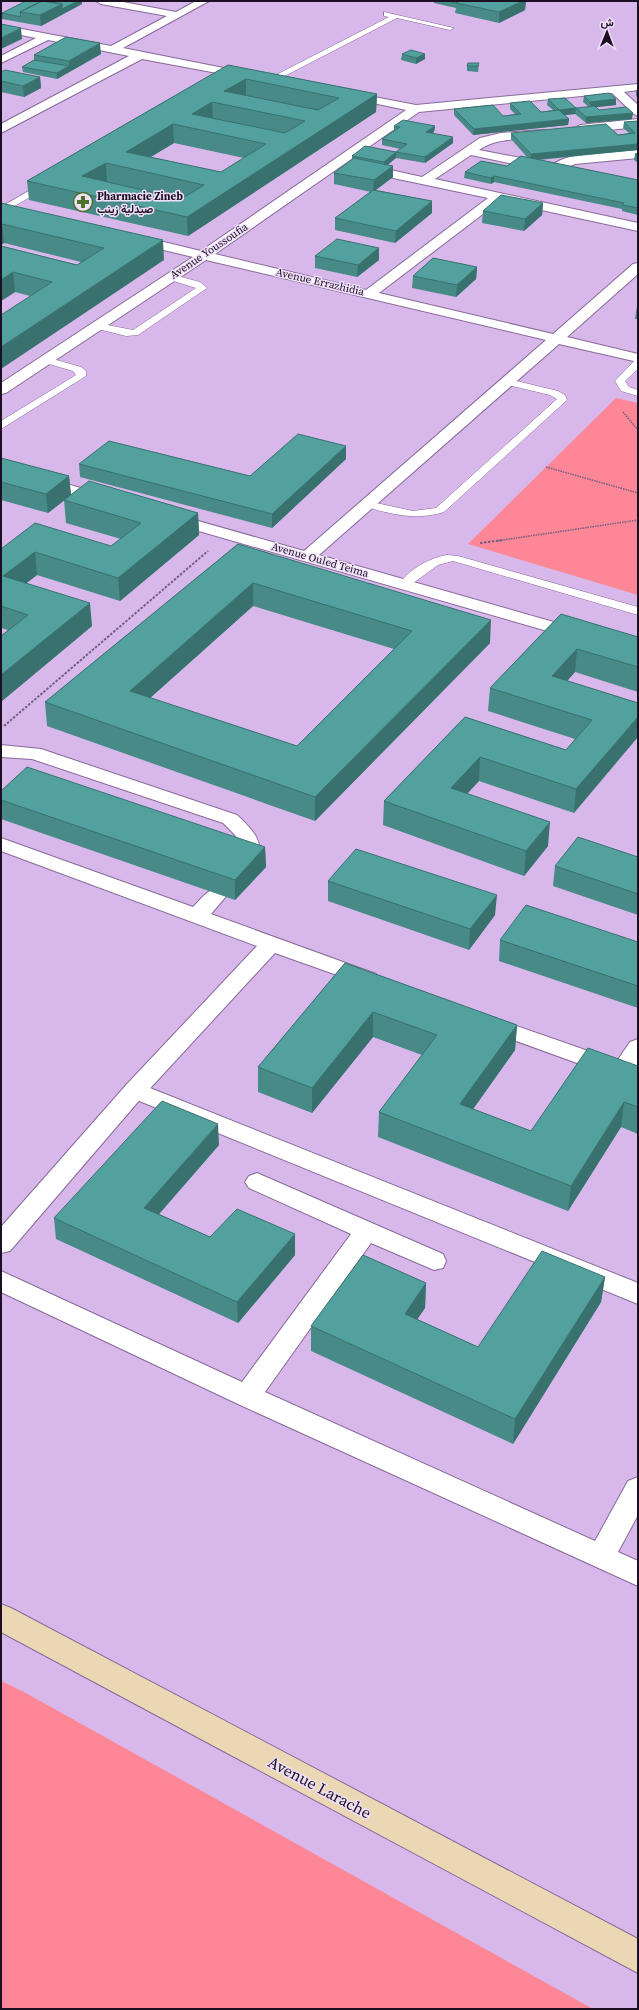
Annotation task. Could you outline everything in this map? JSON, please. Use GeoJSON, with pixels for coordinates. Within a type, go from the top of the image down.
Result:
{"type":"FeatureCollection","features":[{"type":"Feature","properties":{"kind":"main road","name":"Avenue Larache"},"geometry":{"type":"LineString","coordinates":[[1,1618],[638,1957]]}},
{"type":"Feature","properties":{"kind":"street"},"geometry":{"type":"LineString","coordinates":[[101,1],[177,15]]}},
{"type":"Feature","properties":{"kind":"street"},"geometry":{"type":"LineString","coordinates":[[113,49],[204,1]]}},
{"type":"Feature","properties":{"kind":"street"},"geometry":{"type":"LineString","coordinates":[[1,28],[285,83]]}},
{"type":"Feature","properties":{"kind":"street"},"geometry":{"type":"LineString","coordinates":[[1,60],[46,37]]}},
{"type":"Feature","properties":{"kind":"street"},"geometry":{"type":"LineString","coordinates":[[1,129],[140,55]]}},
{"type":"Feature","properties":{"kind":"street"},"geometry":{"type":"LineString","coordinates":[[339,94],[416,109],[638,87]]}},
{"type":"Feature","properties":{"kind":"street"},"geometry":{"type":"LineString","coordinates":[[615,89],[638,112]]}},
{"type":"Feature","properties":{"kind":"street","name":"Avenue Youssoufia"},"geometry":{"type":"LineString","coordinates":[[1,390],[204,255],[416,109]]}},
{"type":"Feature","properties":{"kind":"street"},"geometry":{"type":"LineString","coordinates":[[568,130],[638,123]]}},
{"type":"Feature","properties":{"kind":"street"},"geometry":{"type":"LineString","coordinates":[[424,181],[478,144],[492,139],[552,132]]}},
{"type":"Feature","properties":{"kind":"street"},"geometry":{"type":"LineString","coordinates":[[468,151],[578,173]]}},
{"type":"Feature","properties":{"kind":"street"},"geometry":{"type":"LineString","coordinates":[[556,168],[564,163],[574,160],[638,154]]}},
{"type":"Feature","properties":{"kind":"street"},"geometry":{"type":"LineString","coordinates":[[338,162],[638,227]]}},
{"type":"Feature","properties":{"kind":"street"},"geometry":{"type":"LineString","coordinates":[[369,294],[498,197]]}},
{"type":"Feature","properties":{"kind":"street"},"geometry":{"type":"LineString","coordinates":[[3,210],[23,214]]}},
{"type":"Feature","properties":{"kind":"street","name":"Avenue Errazhidia"},"geometry":{"type":"LineString","coordinates":[[121,236],[638,358]]}},
{"type":"Feature","properties":{"kind":"street"},"geometry":{"type":"LineString","coordinates":[[308,556],[557,339],[625,287],[638,267]]}},
{"type":"Feature","properties":{"kind":"street"},"geometry":{"type":"LineString","coordinates":[[1,471],[122,504]]}},
{"type":"Feature","properties":{"kind":"street","name":"Avenue Ouled Teima"},"geometry":{"type":"LineString","coordinates":[[152,513],[308,556],[638,652]]}},
{"type":"Feature","properties":{"kind":"street"},"geometry":{"type":"LineString","coordinates":[[1,751],[34,753],[230,819],[246,834],[252,849],[247,861]]}},
{"type":"Feature","properties":{"kind":"street"},"geometry":{"type":"LineString","coordinates":[[1,844],[383,985]]}},
{"type":"Feature","properties":{"kind":"street"},"geometry":{"type":"LineString","coordinates":[[196,917],[218,894]]}},
{"type":"Feature","properties":{"kind":"street"},"geometry":{"type":"LineString","coordinates":[[1,1244],[135,1090],[271,944]]}},
{"type":"Feature","properties":{"kind":"street"},"geometry":{"type":"LineString","coordinates":[[472,1017],[630,1074],[638,1047]]}},
{"type":"Feature","properties":{"kind":"street"},"geometry":{"type":"LineString","coordinates":[[135,1090],[638,1294]]}},
{"type":"Feature","properties":{"kind":"street"},"geometry":{"type":"LineString","coordinates":[[257,1182],[434,1261]]}},
{"type":"Feature","properties":{"kind":"street"},"geometry":{"type":"LineString","coordinates":[[246,1396],[367,1232]]}},
{"type":"Feature","properties":{"kind":"street"},"geometry":{"type":"LineString","coordinates":[[1,1281],[246,1396],[638,1574]]}},
{"type":"Feature","properties":{"kind":"street"},"geometry":{"type":"LineString","coordinates":[[601,1557],[638,1489]]}},
{"type":"Feature","properties":{"kind":"lane"},"geometry":{"type":"LineString","coordinates":[[380,13],[450,28]]}},
{"type":"Feature","properties":{"kind":"lane"},"geometry":{"type":"LineString","coordinates":[[270,80],[396,16]]}},
{"type":"Feature","properties":{"kind":"lane"},"geometry":{"type":"LineString","coordinates":[[3,210],[52,181]]}},
{"type":"Feature","properties":{"kind":"lane"},"geometry":{"type":"LineString","coordinates":[[97,326],[126,333],[135,333],[202,288],[197,284],[170,277]]}},
{"type":"Feature","properties":{"kind":"lane"},"geometry":{"type":"LineString","coordinates":[[1,426],[81,376],[81,371],[77,369],[46,360]]}},
{"type":"Feature","properties":{"kind":"lane"},"geometry":{"type":"LineString","coordinates":[[638,363],[620,381],[621,385],[626,389],[638,393]]}},
{"type":"Feature","properties":{"kind":"lane"},"geometry":{"type":"LineString","coordinates":[[368,504],[408,514],[422,514],[440,510],[562,400],[561,397],[554,393],[508,382]]}},
{"type":"Feature","properties":{"kind":"lane"},"geometry":{"type":"LineString","coordinates":[[405,584],[434,561],[444,558],[454,558],[638,611]]}},
{"type":"Feature","properties":{"kind":"path"},"geometry":{"type":"LineString","coordinates":[[619,406],[638,430]]}},
{"type":"Feature","properties":{"kind":"path"},"geometry":{"type":"LineString","coordinates":[[546,467],[638,493]]}},
{"type":"Feature","properties":{"kind":"path"},"geometry":{"type":"LineString","coordinates":[[477,543],[638,520]]}},
{"type":"Feature","properties":{"kind":"path"},"geometry":{"type":"LineString","coordinates":[[1,728],[228,534]]}},
{"type":"Feature","properties":{"kind":"shaded area"},"geometry":{"type":"Polygon","coordinates":[[[616,398],[638,403],[638,595],[468,544],[616,398]]]}},
{"type":"Feature","properties":{"kind":"shaded area"},"geometry":{"type":"Polygon","coordinates":[[[1,1681],[24,1692],[593,2009],[1,2009],[1,1681]]]}},
{"type":"Feature","properties":{"kind":"building"},"geometry":{"type":"Polygon","coordinates":[[[26,1],[42,1],[20,12],[21,17],[2,13],[26,1]]]}},
{"type":"Feature","properties":{"kind":"building"},"geometry":{"type":"Polygon","coordinates":[[[42,1],[62,4],[40,15],[20,12],[42,1]]]}},
{"type":"Feature","properties":{"kind":"building"},"geometry":{"type":"Polygon","coordinates":[[[44,1],[78,1],[62,9],[62,4],[44,1]]]}},
{"type":"Feature","properties":{"kind":"building"},"geometry":{"type":"Polygon","coordinates":[[[448,1],[459,1],[456,3],[448,1]]]}},
{"type":"Feature","properties":{"kind":"building"},"geometry":{"type":"Polygon","coordinates":[[[459,1],[523,1],[499,12],[456,3],[459,1]]]}},
{"type":"Feature","properties":{"kind":"building"},"geometry":{"type":"Polygon","coordinates":[[[1,24],[21,28],[1,38],[1,24]]]}},
{"type":"Feature","properties":{"kind":"building"},"geometry":{"type":"Polygon","coordinates":[[[66,37],[100,43],[69,61],[34,55],[66,37]]]}},
{"type":"Feature","properties":{"kind":"building"},"geometry":{"type":"Polygon","coordinates":[[[411,50],[425,54],[416,58],[402,54],[411,50]]]}},
{"type":"Feature","properties":{"kind":"building"},"geometry":{"type":"Polygon","coordinates":[[[34,60],[69,66],[57,73],[22,67],[34,60]]]}},
{"type":"Feature","properties":{"kind":"building"},"geometry":{"type":"Polygon","coordinates":[[[468,63],[479,63],[478,66],[467,66],[468,63]]]}},
{"type":"Feature","properties":{"kind":"building"},"geometry":{"type":"Polygon","coordinates":[[[228,65],[377,94],[187,217],[27,181],[228,65]],[[246,79],[224,91],[318,110],[339,98],[246,79]],[[212,102],[192,114],[285,133],[305,121],[212,102]],[[173,124],[126,152],[221,172],[266,144],[173,124]],[[106,163],[82,176],[181,199],[204,185],[106,163]]]}},
{"type":"Feature","properties":{"kind":"building"},"geometry":{"type":"Polygon","coordinates":[[[5,70],[40,77],[23,86],[1,81],[1,72],[5,70]]]}},
{"type":"Feature","properties":{"kind":"building"},"geometry":{"type":"Polygon","coordinates":[[[609,93],[616,99],[590,102],[584,96],[609,93]]]}},
{"type":"Feature","properties":{"kind":"building"},"geometry":{"type":"Polygon","coordinates":[[[565,98],[576,108],[559,110],[548,99],[565,98]]]}},
{"type":"Feature","properties":{"kind":"building"},"geometry":{"type":"Polygon","coordinates":[[[530,101],[541,112],[559,110],[569,119],[474,129],[454,109],[493,105],[503,116],[521,114],[510,103],[530,101]]]}},
{"type":"Feature","properties":{"kind":"building"},"geometry":{"type":"Polygon","coordinates":[[[595,106],[599,110],[626,107],[633,113],[586,117],[576,108],[595,106]]]}},
{"type":"Feature","properties":{"kind":"building"},"geometry":{"type":"Polygon","coordinates":[[[403,120],[435,126],[426,132],[453,137],[425,157],[396,152],[407,144],[382,139],[400,127],[394,126],[403,120]]]}},
{"type":"Feature","properties":{"kind":"building"},"geometry":{"type":"Polygon","coordinates":[[[638,121],[638,144],[531,154],[511,133],[606,124],[618,135],[635,133],[624,122],[638,121]]]}},
{"type":"Feature","properties":{"kind":"building"},"geometry":{"type":"Polygon","coordinates":[[[365,146],[396,152],[384,162],[352,156],[365,146]]]}},
{"type":"Feature","properties":{"kind":"building"},"geometry":{"type":"Polygon","coordinates":[[[521,156],[638,180],[638,208],[622,205],[624,203],[494,176],[491,178],[465,172],[481,161],[507,166],[521,156]]]}},
{"type":"Feature","properties":{"kind":"building"},"geometry":{"type":"Polygon","coordinates":[[[354,158],[393,166],[374,180],[334,173],[354,158]]]}},
{"type":"Feature","properties":{"kind":"building"},"geometry":{"type":"Polygon","coordinates":[[[373,190],[432,201],[396,231],[335,218],[373,190]]]}},
{"type":"Feature","properties":{"kind":"building"},"geometry":{"type":"Polygon","coordinates":[[[501,195],[543,203],[525,219],[483,211],[501,195]]]}},
{"type":"Feature","properties":{"kind":"building"},"geometry":{"type":"Polygon","coordinates":[[[1,203],[163,240],[1,347],[1,315],[52,282],[13,272],[1,280],[1,246],[77,265],[104,248],[1,224],[1,203]]]}},
{"type":"Feature","properties":{"kind":"building"},"geometry":{"type":"Polygon","coordinates":[[[337,239],[379,248],[358,265],[315,256],[337,239]]]}},
{"type":"Feature","properties":{"kind":"building"},"geometry":{"type":"Polygon","coordinates":[[[433,258],[477,267],[457,285],[413,276],[433,258]]]}},
{"type":"Feature","properties":{"kind":"building"},"geometry":{"type":"Polygon","coordinates":[[[298,434],[346,446],[272,514],[79,464],[109,441],[250,476],[298,434]]]}},
{"type":"Feature","properties":{"kind":"building"},"geometry":{"type":"Polygon","coordinates":[[[1,458],[69,476],[46,494],[1,482],[1,458]]]}},
{"type":"Feature","properties":{"kind":"building"},"geometry":{"type":"Polygon","coordinates":[[[89,481],[198,513],[118,578],[35,552],[3,576],[90,603],[1,675],[1,636],[28,615],[1,606],[1,549],[35,523],[111,546],[141,523],[64,500],[89,481]]]}},
{"type":"Feature","properties":{"kind":"building"},"geometry":{"type":"Polygon","coordinates":[[[238,544],[491,620],[315,797],[45,702],[238,544]],[[253,583],[130,691],[297,746],[412,631],[253,583]]]}},
{"type":"Feature","properties":{"kind":"building"},"geometry":{"type":"Polygon","coordinates":[[[561,614],[638,637],[638,667],[577,649],[552,676],[638,703],[638,717],[576,789],[480,757],[451,788],[550,822],[526,851],[384,801],[465,717],[566,750],[592,720],[490,688],[561,614]]]}},
{"type":"Feature","properties":{"kind":"building"},"geometry":{"type":"Polygon","coordinates":[[[27,767],[265,847],[235,880],[1,800],[1,791],[27,767]]]}},
{"type":"Feature","properties":{"kind":"building"},"geometry":{"type":"Polygon","coordinates":[[[578,837],[638,857],[638,894],[555,866],[578,837]]]}},
{"type":"Feature","properties":{"kind":"building"},"geometry":{"type":"Polygon","coordinates":[[[356,849],[497,895],[470,929],[328,881],[356,849]]]}},
{"type":"Feature","properties":{"kind":"building"},"geometry":{"type":"Polygon","coordinates":[[[526,905],[638,942],[638,986],[500,940],[526,905]]]}},
{"type":"Feature","properties":{"kind":"building"},"geometry":{"type":"Polygon","coordinates":[[[345,963],[517,1025],[460,1104],[531,1131],[588,1048],[638,1066],[638,1107],[624,1102],[571,1186],[379,1112],[437,1035],[373,1012],[312,1088],[258,1067],[345,963]]]}},
{"type":"Feature","properties":{"kind":"building"},"geometry":{"type":"Polygon","coordinates":[[[162,1101],[218,1124],[144,1208],[210,1237],[237,1209],[295,1234],[237,1302],[54,1218],[162,1101]]]}},
{"type":"Feature","properties":{"kind":"building"},"geometry":{"type":"Polygon","coordinates":[[[542,1251],[605,1277],[515,1419],[311,1326],[363,1255],[426,1283],[405,1314],[478,1347],[542,1251]]]}},
{"type":"Feature","properties":{"kind":"place","name":"Pharmacie Zineb صيدلية زينب"},"geometry":{"type":"Point","coordinates":[83,202]}}]}
